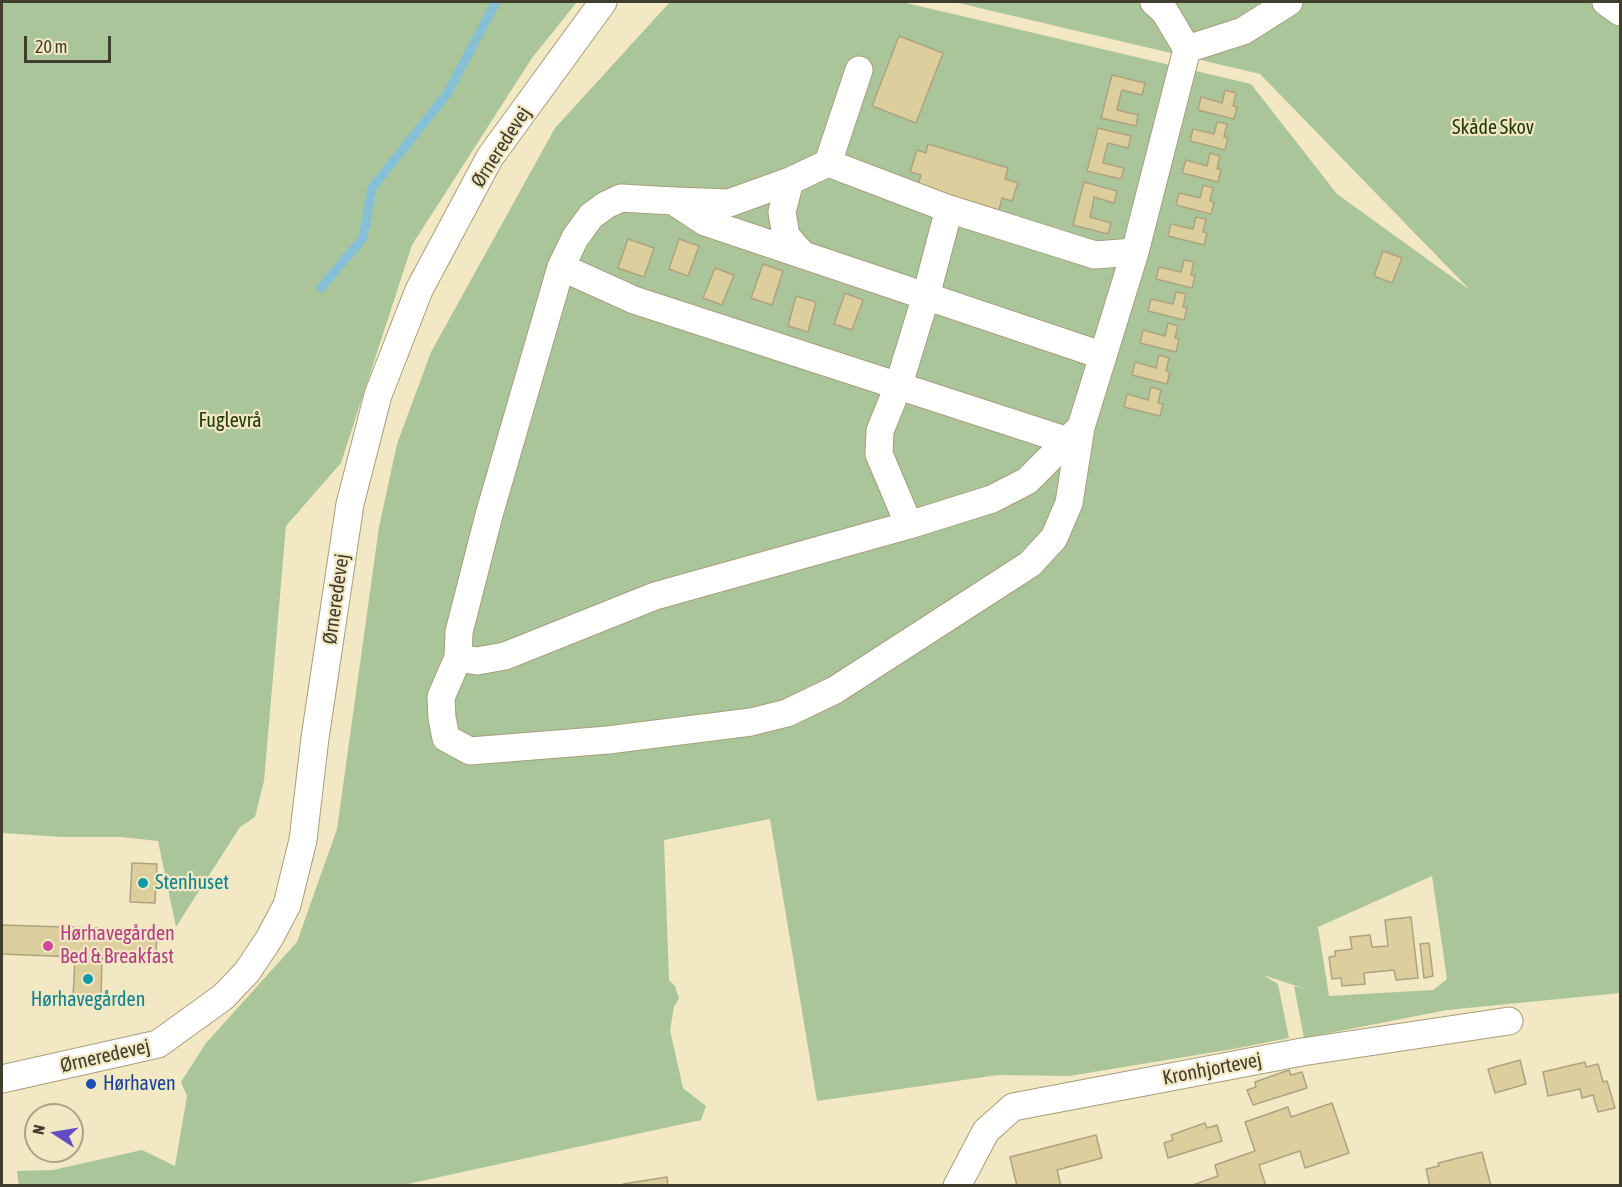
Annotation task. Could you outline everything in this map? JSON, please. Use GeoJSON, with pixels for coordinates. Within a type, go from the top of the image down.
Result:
{"type":"FeatureCollection","features":[{"type":"Feature","properties":{"kind":"street","name":"Ørneredevej"},"geometry":{"type":"LineString","coordinates":[[2,1079],[158,1044],[223,997],[247,972],[269,939],[286,905],[303,840],[315,738],[350,504],[378,395],[419,290],[490,157],[603,2]]}},
{"type":"Feature","properties":{"kind":"street"},"geometry":{"type":"LineString","coordinates":[[1135,252],[1095,255],[949,209],[828,163],[790,181],[729,203],[621,198],[606,205],[591,216],[575,238],[561,267],[489,515],[459,632],[458,658],[441,697],[446,738],[470,751],[608,740],[750,722],[787,713],[835,690],[1030,564],[1054,538],[1069,503],[1073,434],[1135,252],[1187,48],[1165,12],[1154,2]]}},
{"type":"Feature","properties":{"kind":"street"},"geometry":{"type":"LineString","coordinates":[[1187,48],[1244,31],[1289,2]]}},
{"type":"Feature","properties":{"kind":"street"},"geometry":{"type":"LineString","coordinates":[[1606,2],[1620,12]]}},
{"type":"Feature","properties":{"kind":"street"},"geometry":{"type":"LineString","coordinates":[[828,163],[859,70]]}},
{"type":"Feature","properties":{"kind":"street"},"geometry":{"type":"LineString","coordinates":[[790,181],[782,212],[786,236],[802,254]]}},
{"type":"Feature","properties":{"kind":"street"},"geometry":{"type":"LineString","coordinates":[[673,201],[705,222],[1101,355]]}},
{"type":"Feature","properties":{"kind":"street"},"geometry":{"type":"LineString","coordinates":[[909,525],[879,454],[880,431],[898,384],[926,296],[949,209]]}},
{"type":"Feature","properties":{"kind":"street"},"geometry":{"type":"LineString","coordinates":[[561,267],[634,300],[898,384],[1073,434]]}},
{"type":"Feature","properties":{"kind":"street"},"geometry":{"type":"LineString","coordinates":[[458,658],[477,661],[505,656],[655,596],[909,525],[992,499],[1027,481],[1073,434]]}},
{"type":"Feature","properties":{"kind":"street","name":"Kronhjortevej"},"geometry":{"type":"LineString","coordinates":[[957,1185],[987,1131],[1013,1107],[1302,1052],[1509,1021]]}},
{"type":"Feature","properties":{"kind":"green space","name":"Fuglevrå"},"geometry":{"type":"Polygon","coordinates":[[[2,2],[577,2],[532,58],[412,245],[341,463],[286,526],[264,781],[255,817],[240,827],[176,927],[158,841],[121,837],[62,837],[2,833],[2,2]]]}},
{"type":"Feature","properties":{"kind":"green space","name":"Skåde Skov"},"geometry":{"type":"Polygon","coordinates":[[[670,2],[902,2],[1251,84],[1337,194],[1470,290],[1260,74],[954,2],[1620,2],[1620,993],[1447,1010],[1304,1038],[1294,986],[1309,990],[1263,975],[1278,984],[1289,1038],[1069,1076],[998,1075],[817,1101],[770,819],[664,840],[669,980],[675,986],[679,998],[674,1007],[670,1030],[683,1088],[706,1106],[701,1120],[403,1185],[19,1186],[17,1171],[53,1170],[142,1150],[175,1166],[187,1096],[181,1082],[206,1043],[297,942],[337,829],[379,527],[397,444],[431,352],[555,128],[670,2]],[[1432,876],[1318,927],[1329,996],[1433,990],[1447,979],[1432,876]]]}},
{"type":"Feature","properties":{"kind":"building"},"geometry":{"type":"Polygon","coordinates":[[[899,36],[943,53],[916,123],[872,106],[899,36]]]}},
{"type":"Feature","properties":{"kind":"building"},"geometry":{"type":"Polygon","coordinates":[[[1112,75],[1145,83],[1142,95],[1122,90],[1117,110],[1138,115],[1136,126],[1101,118],[1112,75]]]}},
{"type":"Feature","properties":{"kind":"building"},"geometry":{"type":"Polygon","coordinates":[[[1225,90],[1236,93],[1233,106],[1237,107],[1234,119],[1198,110],[1201,97],[1222,103],[1225,90]]]}},
{"type":"Feature","properties":{"kind":"building"},"geometry":{"type":"Polygon","coordinates":[[[1217,122],[1227,124],[1224,137],[1228,138],[1225,150],[1190,141],[1193,129],[1214,134],[1217,122]]]}},
{"type":"Feature","properties":{"kind":"building"},"geometry":{"type":"Polygon","coordinates":[[[1098,128],[1131,136],[1128,148],[1108,143],[1105,154],[1103,163],[1124,168],[1121,179],[1087,171],[1098,128]]]}},
{"type":"Feature","properties":{"kind":"building"},"geometry":{"type":"Polygon","coordinates":[[[928,144],[1008,168],[1005,179],[1018,183],[1012,201],[1002,198],[999,210],[918,185],[921,175],[910,172],[917,150],[926,153],[928,144]]]}},
{"type":"Feature","properties":{"kind":"building"},"geometry":{"type":"Polygon","coordinates":[[[1210,153],[1220,156],[1217,169],[1221,169],[1218,182],[1182,173],[1186,160],[1207,166],[1210,153]]]}},
{"type":"Feature","properties":{"kind":"building"},"geometry":{"type":"Polygon","coordinates":[[[1084,182],[1117,191],[1114,203],[1094,197],[1090,217],[1111,223],[1108,234],[1073,225],[1084,182]]]}},
{"type":"Feature","properties":{"kind":"building"},"geometry":{"type":"Polygon","coordinates":[[[1203,185],[1213,188],[1210,201],[1214,202],[1211,214],[1176,205],[1179,193],[1200,198],[1203,185]]]}},
{"type":"Feature","properties":{"kind":"building"},"geometry":{"type":"Polygon","coordinates":[[[1196,217],[1206,219],[1203,232],[1207,233],[1204,245],[1168,236],[1171,224],[1193,229],[1196,217]]]}},
{"type":"Feature","properties":{"kind":"building"},"geometry":{"type":"Polygon","coordinates":[[[628,239],[654,248],[644,277],[618,268],[628,239]]]}},
{"type":"Feature","properties":{"kind":"building"},"geometry":{"type":"Polygon","coordinates":[[[679,239],[699,246],[688,276],[669,269],[679,239]]]}},
{"type":"Feature","properties":{"kind":"building"},"geometry":{"type":"Polygon","coordinates":[[[1383,251],[1402,258],[1392,283],[1374,276],[1383,251]]]}},
{"type":"Feature","properties":{"kind":"building"},"geometry":{"type":"Polygon","coordinates":[[[1184,260],[1194,262],[1191,275],[1195,276],[1192,288],[1156,279],[1159,267],[1181,272],[1184,260]]]}},
{"type":"Feature","properties":{"kind":"building"},"geometry":{"type":"Polygon","coordinates":[[[763,264],[783,271],[772,305],[751,298],[763,264]]]}},
{"type":"Feature","properties":{"kind":"building"},"geometry":{"type":"Polygon","coordinates":[[[715,268],[734,275],[722,305],[703,298],[715,268]]]}},
{"type":"Feature","properties":{"kind":"building"},"geometry":{"type":"Polygon","coordinates":[[[1176,292],[1186,294],[1183,307],[1187,308],[1184,320],[1148,311],[1151,299],[1173,304],[1176,292]]]}},
{"type":"Feature","properties":{"kind":"building"},"geometry":{"type":"Polygon","coordinates":[[[845,293],[863,300],[852,330],[834,324],[845,293]]]}},
{"type":"Feature","properties":{"kind":"building"},"geometry":{"type":"Polygon","coordinates":[[[796,296],[816,302],[808,332],[788,326],[796,296]]]}},
{"type":"Feature","properties":{"kind":"building"},"geometry":{"type":"Polygon","coordinates":[[[1168,323],[1178,326],[1175,338],[1179,339],[1176,352],[1140,343],[1143,330],[1165,336],[1168,323]]]}},
{"type":"Feature","properties":{"kind":"building"},"geometry":{"type":"Polygon","coordinates":[[[1159,355],[1169,358],[1166,371],[1170,372],[1167,384],[1132,375],[1135,362],[1156,368],[1159,355]]]}},
{"type":"Feature","properties":{"kind":"building"},"geometry":{"type":"Polygon","coordinates":[[[1151,387],[1161,390],[1158,403],[1163,404],[1160,416],[1124,407],[1127,394],[1148,400],[1151,387]]]}},
{"type":"Feature","properties":{"kind":"building","name":"Stenhuset"},"geometry":{"type":"Polygon","coordinates":[[[132,863],[157,864],[155,903],[130,902],[132,863]]]}},
{"type":"Feature","properties":{"kind":"building"},"geometry":{"type":"Polygon","coordinates":[[[1411,917],[1418,978],[1396,980],[1394,970],[1364,973],[1365,984],[1342,986],[1341,978],[1332,979],[1329,957],[1335,956],[1335,951],[1352,949],[1350,937],[1370,935],[1372,947],[1388,946],[1385,920],[1411,917]]]}},
{"type":"Feature","properties":{"kind":"building","name":"Hørhavegården"},"geometry":{"type":"Polygon","coordinates":[[[2,925],[157,930],[156,960],[102,958],[101,998],[73,997],[75,957],[2,954],[2,925]]]}},
{"type":"Feature","properties":{"kind":"building"},"geometry":{"type":"Polygon","coordinates":[[[1429,943],[1433,976],[1424,978],[1420,944],[1429,943]]]}},
{"type":"Feature","properties":{"kind":"building"},"geometry":{"type":"Polygon","coordinates":[[[1520,1060],[1526,1084],[1495,1093],[1488,1069],[1520,1060]]]}},
{"type":"Feature","properties":{"kind":"building"},"geometry":{"type":"Polygon","coordinates":[[[1585,1062],[1586,1067],[1598,1064],[1603,1082],[1607,1081],[1615,1108],[1598,1112],[1593,1095],[1582,1098],[1580,1089],[1548,1096],[1543,1072],[1585,1062]]]}},
{"type":"Feature","properties":{"kind":"building"},"geometry":{"type":"Polygon","coordinates":[[[1289,1070],[1291,1075],[1302,1072],[1307,1088],[1253,1105],[1247,1090],[1256,1087],[1255,1082],[1289,1070]]]}},
{"type":"Feature","properties":{"kind":"building"},"geometry":{"type":"Polygon","coordinates":[[[1332,1103],[1349,1153],[1305,1168],[1300,1151],[1259,1165],[1266,1186],[1190,1186],[1218,1176],[1215,1165],[1255,1151],[1245,1122],[1288,1107],[1291,1117],[1332,1103]]]}},
{"type":"Feature","properties":{"kind":"building"},"geometry":{"type":"Polygon","coordinates":[[[1205,1123],[1207,1128],[1217,1125],[1222,1141],[1168,1158],[1164,1143],[1173,1140],[1171,1135],[1205,1123]]]}},
{"type":"Feature","properties":{"kind":"building"},"geometry":{"type":"Polygon","coordinates":[[[1096,1135],[1102,1158],[1057,1170],[1061,1186],[1017,1186],[1010,1157],[1096,1135]]]}},
{"type":"Feature","properties":{"kind":"building"},"geometry":{"type":"Polygon","coordinates":[[[1482,1152],[1491,1186],[1430,1186],[1426,1169],[1439,1166],[1438,1163],[1482,1152]]]}},
{"type":"Feature","properties":{"kind":"building"},"geometry":{"type":"Polygon","coordinates":[[[667,1177],[668,1186],[623,1186],[623,1184],[667,1177]]]}},
{"type":"Feature","properties":{"kind":"waterway"},"geometry":{"type":"LineString","coordinates":[[321,288],[363,238],[372,188],[447,94],[496,2]]}},
{"type":"Feature","properties":{"kind":"place","name":"Stenhuset"},"geometry":{"type":"Point","coordinates":[143,883]}},
{"type":"Feature","properties":{"kind":"place","name":"Hørhavegården Bed & Breakfast"},"geometry":{"type":"Point","coordinates":[48,946]}},
{"type":"Feature","properties":{"kind":"place","name":"Hørhavegården"},"geometry":{"type":"Point","coordinates":[88,979]}},
{"type":"Feature","properties":{"kind":"place","name":"Hørhaven"},"geometry":{"type":"Point","coordinates":[91,1084]}}]}
